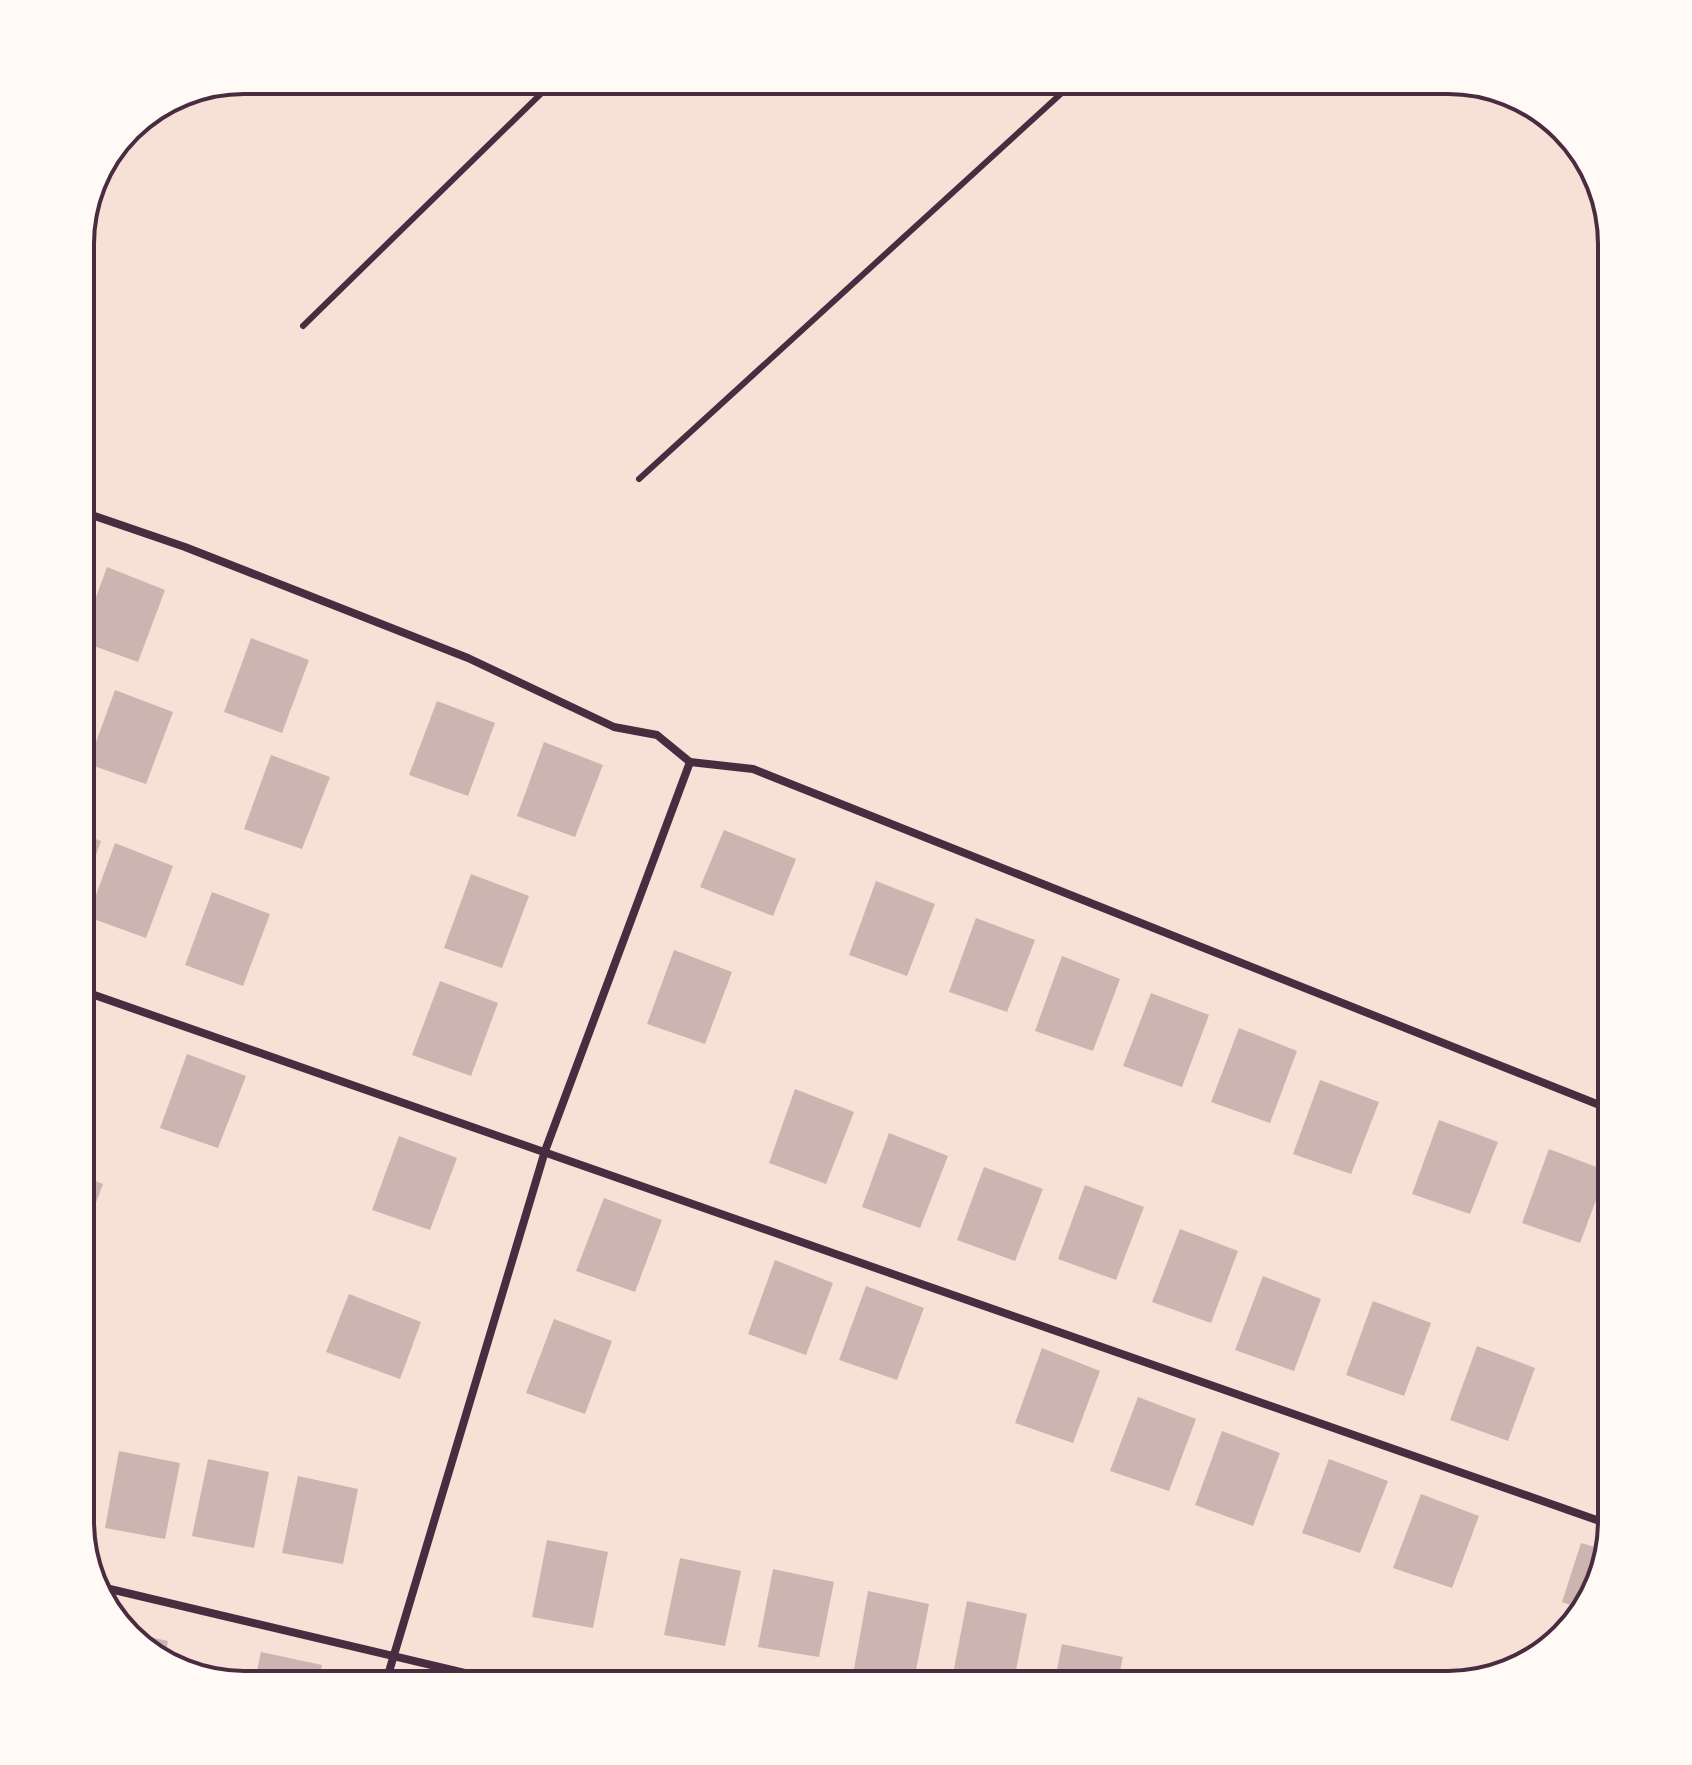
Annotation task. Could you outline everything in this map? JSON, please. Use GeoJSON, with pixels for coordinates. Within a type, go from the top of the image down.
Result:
{"type":"FeatureCollection","features":[{"type":"Feature","properties":{"kind":"street"},"geometry":{"type":"LineString","coordinates":[[94,516],[185,547],[468,658],[614,727],[657,735],[690,762],[753,769],[1598,1104]]}},
{"type":"Feature","properties":{"kind":"street"},"geometry":{"type":"LineString","coordinates":[[389,1671],[545,1151],[690,762]]}},
{"type":"Feature","properties":{"kind":"street"},"geometry":{"type":"LineString","coordinates":[[94,995],[1598,1520]]}},
{"type":"Feature","properties":{"kind":"street"},"geometry":{"type":"LineString","coordinates":[[111,1589],[457,1671]]}},
{"type":"Feature","properties":{"kind":"lane"},"geometry":{"type":"LineString","coordinates":[[303,326],[541,94]]}},
{"type":"Feature","properties":{"kind":"lane"},"geometry":{"type":"LineString","coordinates":[[639,479],[1061,94]]}},
{"type":"Feature","properties":{"kind":"building"},"geometry":{"type":"Polygon","coordinates":[[[107,567],[165,590],[138,662],[94,646],[94,603],[107,567]]]}},
{"type":"Feature","properties":{"kind":"building"},"geometry":{"type":"Polygon","coordinates":[[[251,638],[309,660],[282,733],[224,712],[251,638]]]}},
{"type":"Feature","properties":{"kind":"building"},"geometry":{"type":"Polygon","coordinates":[[[115,690],[173,712],[146,784],[94,766],[94,748],[115,690]]]}},
{"type":"Feature","properties":{"kind":"building"},"geometry":{"type":"Polygon","coordinates":[[[437,701],[495,723],[468,796],[409,775],[437,701]]]}},
{"type":"Feature","properties":{"kind":"building"},"geometry":{"type":"Polygon","coordinates":[[[544,742],[603,765],[575,837],[517,816],[544,742]]]}},
{"type":"Feature","properties":{"kind":"building"},"geometry":{"type":"Polygon","coordinates":[[[271,755],[330,777],[302,849],[244,829],[271,755]]]}},
{"type":"Feature","properties":{"kind":"building"},"geometry":{"type":"Polygon","coordinates":[[[724,830],[796,859],[773,916],[700,887],[724,830]]]}},
{"type":"Feature","properties":{"kind":"building"},"geometry":{"type":"Polygon","coordinates":[[[94,838],[101,841],[94,861],[94,838]]]}},
{"type":"Feature","properties":{"kind":"building"},"geometry":{"type":"Polygon","coordinates":[[[115,843],[173,866],[146,938],[94,919],[94,901],[115,843]]]}},
{"type":"Feature","properties":{"kind":"building"},"geometry":{"type":"Polygon","coordinates":[[[471,874],[529,896],[502,968],[444,948],[471,874]]]}},
{"type":"Feature","properties":{"kind":"building"},"geometry":{"type":"Polygon","coordinates":[[[876,881],[935,904],[907,976],[849,955],[876,881]]]}},
{"type":"Feature","properties":{"kind":"building"},"geometry":{"type":"Polygon","coordinates":[[[212,892],[270,914],[243,986],[185,965],[212,892]]]}},
{"type":"Feature","properties":{"kind":"building"},"geometry":{"type":"Polygon","coordinates":[[[976,918],[1035,940],[1007,1012],[949,992],[976,918]]]}},
{"type":"Feature","properties":{"kind":"building"},"geometry":{"type":"Polygon","coordinates":[[[674,950],[732,972],[705,1044],[647,1024],[674,950]]]}},
{"type":"Feature","properties":{"kind":"building"},"geometry":{"type":"Polygon","coordinates":[[[1062,956],[1120,979],[1093,1051],[1035,1031],[1062,956]]]}},
{"type":"Feature","properties":{"kind":"building"},"geometry":{"type":"Polygon","coordinates":[[[440,981],[498,1003],[471,1076],[412,1055],[440,981]]]}},
{"type":"Feature","properties":{"kind":"building"},"geometry":{"type":"Polygon","coordinates":[[[1151,993],[1209,1015],[1182,1087],[1123,1066],[1151,993]]]}},
{"type":"Feature","properties":{"kind":"building"},"geometry":{"type":"Polygon","coordinates":[[[1239,1028],[1297,1051],[1270,1123],[1211,1102],[1239,1028]]]}},
{"type":"Feature","properties":{"kind":"building"},"geometry":{"type":"Polygon","coordinates":[[[187,1054],[246,1076],[218,1148],[160,1128],[187,1054]]]}},
{"type":"Feature","properties":{"kind":"building"},"geometry":{"type":"Polygon","coordinates":[[[1320,1080],[1379,1102],[1351,1174],[1293,1154],[1320,1080]]]}},
{"type":"Feature","properties":{"kind":"building"},"geometry":{"type":"Polygon","coordinates":[[[795,1089],[854,1112],[826,1184],[769,1163],[795,1089]]]}},
{"type":"Feature","properties":{"kind":"building"},"geometry":{"type":"Polygon","coordinates":[[[1439,1120],[1498,1142],[1470,1214],[1412,1194],[1439,1120]]]}},
{"type":"Feature","properties":{"kind":"building"},"geometry":{"type":"Polygon","coordinates":[[[889,1133],[948,1156],[920,1228],[862,1207],[889,1133]]]}},
{"type":"Feature","properties":{"kind":"building"},"geometry":{"type":"Polygon","coordinates":[[[399,1136],[457,1158],[430,1230],[372,1210],[399,1136]]]}},
{"type":"Feature","properties":{"kind":"building"},"geometry":{"type":"Polygon","coordinates":[[[1549,1149],[1598,1168],[1598,1195],[1580,1243],[1522,1223],[1549,1149]]]}},
{"type":"Feature","properties":{"kind":"building"},"geometry":{"type":"Polygon","coordinates":[[[984,1167],[1043,1189],[1015,1261],[957,1240],[984,1167]]]}},
{"type":"Feature","properties":{"kind":"building"},"geometry":{"type":"Polygon","coordinates":[[[94,1180],[103,1184],[94,1208],[94,1180]]]}},
{"type":"Feature","properties":{"kind":"building"},"geometry":{"type":"Polygon","coordinates":[[[1085,1185],[1144,1207],[1116,1280],[1058,1259],[1085,1185]]]}},
{"type":"Feature","properties":{"kind":"building"},"geometry":{"type":"Polygon","coordinates":[[[604,1198],[662,1220],[635,1292],[576,1271],[604,1198]]]}},
{"type":"Feature","properties":{"kind":"building"},"geometry":{"type":"Polygon","coordinates":[[[1180,1229],[1238,1251],[1211,1323],[1152,1302],[1180,1229]]]}},
{"type":"Feature","properties":{"kind":"building"},"geometry":{"type":"Polygon","coordinates":[[[775,1260],[833,1283],[806,1355],[748,1334],[775,1260]]]}},
{"type":"Feature","properties":{"kind":"building"},"geometry":{"type":"Polygon","coordinates":[[[1263,1276],[1321,1299],[1294,1371],[1235,1350],[1263,1276]]]}},
{"type":"Feature","properties":{"kind":"building"},"geometry":{"type":"Polygon","coordinates":[[[866,1286],[924,1308],[897,1380],[839,1360],[866,1286]]]}},
{"type":"Feature","properties":{"kind":"building"},"geometry":{"type":"Polygon","coordinates":[[[349,1294],[421,1322],[400,1379],[326,1352],[349,1294]]]}},
{"type":"Feature","properties":{"kind":"building"},"geometry":{"type":"Polygon","coordinates":[[[1373,1301],[1431,1323],[1404,1396],[1346,1375],[1373,1301]]]}},
{"type":"Feature","properties":{"kind":"building"},"geometry":{"type":"Polygon","coordinates":[[[554,1319],[612,1341],[585,1414],[526,1393],[554,1319]]]}},
{"type":"Feature","properties":{"kind":"building"},"geometry":{"type":"Polygon","coordinates":[[[1477,1346],[1535,1368],[1508,1441],[1450,1420],[1477,1346]]]}},
{"type":"Feature","properties":{"kind":"building"},"geometry":{"type":"Polygon","coordinates":[[[1042,1348],[1100,1371],[1073,1443],[1015,1423],[1042,1348]]]}},
{"type":"Feature","properties":{"kind":"building"},"geometry":{"type":"Polygon","coordinates":[[[1138,1397],[1196,1419],[1169,1491],[1110,1471],[1138,1397]]]}},
{"type":"Feature","properties":{"kind":"building"},"geometry":{"type":"Polygon","coordinates":[[[1222,1431],[1280,1453],[1253,1526],[1195,1505],[1222,1431]]]}},
{"type":"Feature","properties":{"kind":"building"},"geometry":{"type":"Polygon","coordinates":[[[119,1451],[180,1463],[165,1539],[105,1528],[119,1451]]]}},
{"type":"Feature","properties":{"kind":"building"},"geometry":{"type":"Polygon","coordinates":[[[208,1459],[269,1472],[254,1548],[192,1536],[208,1459]]]}},
{"type":"Feature","properties":{"kind":"building"},"geometry":{"type":"Polygon","coordinates":[[[1329,1459],[1388,1481],[1360,1553],[1302,1533],[1329,1459]]]}},
{"type":"Feature","properties":{"kind":"building"},"geometry":{"type":"Polygon","coordinates":[[[298,1476],[358,1489],[343,1564],[282,1553],[298,1476]]]}},
{"type":"Feature","properties":{"kind":"building"},"geometry":{"type":"Polygon","coordinates":[[[1421,1494],[1479,1516],[1452,1588],[1393,1568],[1421,1494]]]}},
{"type":"Feature","properties":{"kind":"building"},"geometry":{"type":"Polygon","coordinates":[[[547,1540],[608,1552],[593,1628],[532,1617],[547,1540]]]}},
{"type":"Feature","properties":{"kind":"building"},"geometry":{"type":"Polygon","coordinates":[[[1581,1543],[1595,1547],[1590,1569],[1573,1604],[1562,1602],[1581,1543]]]}},
{"type":"Feature","properties":{"kind":"building"},"geometry":{"type":"Polygon","coordinates":[[[680,1558],[741,1571],[725,1646],[664,1635],[680,1558]]]}},
{"type":"Feature","properties":{"kind":"building"},"geometry":{"type":"Polygon","coordinates":[[[773,1569],[834,1582],[819,1657],[758,1647],[773,1569]]]}},
{"type":"Feature","properties":{"kind":"building"},"geometry":{"type":"Polygon","coordinates":[[[868,1591],[929,1604],[916,1671],[854,1669],[868,1591]]]}},
{"type":"Feature","properties":{"kind":"building"},"geometry":{"type":"Polygon","coordinates":[[[967,1601],[1027,1614],[1016,1671],[954,1671],[967,1601]]]}},
{"type":"Feature","properties":{"kind":"building"},"geometry":{"type":"Polygon","coordinates":[[[150,1637],[168,1641],[166,1649],[150,1637]]]}},
{"type":"Feature","properties":{"kind":"building"},"geometry":{"type":"Polygon","coordinates":[[[1062,1644],[1123,1657],[1120,1671],[1057,1671],[1062,1644]]]}},
{"type":"Feature","properties":{"kind":"building"},"geometry":{"type":"Polygon","coordinates":[[[261,1652],[322,1665],[321,1671],[257,1671],[261,1652]]]}}]}
